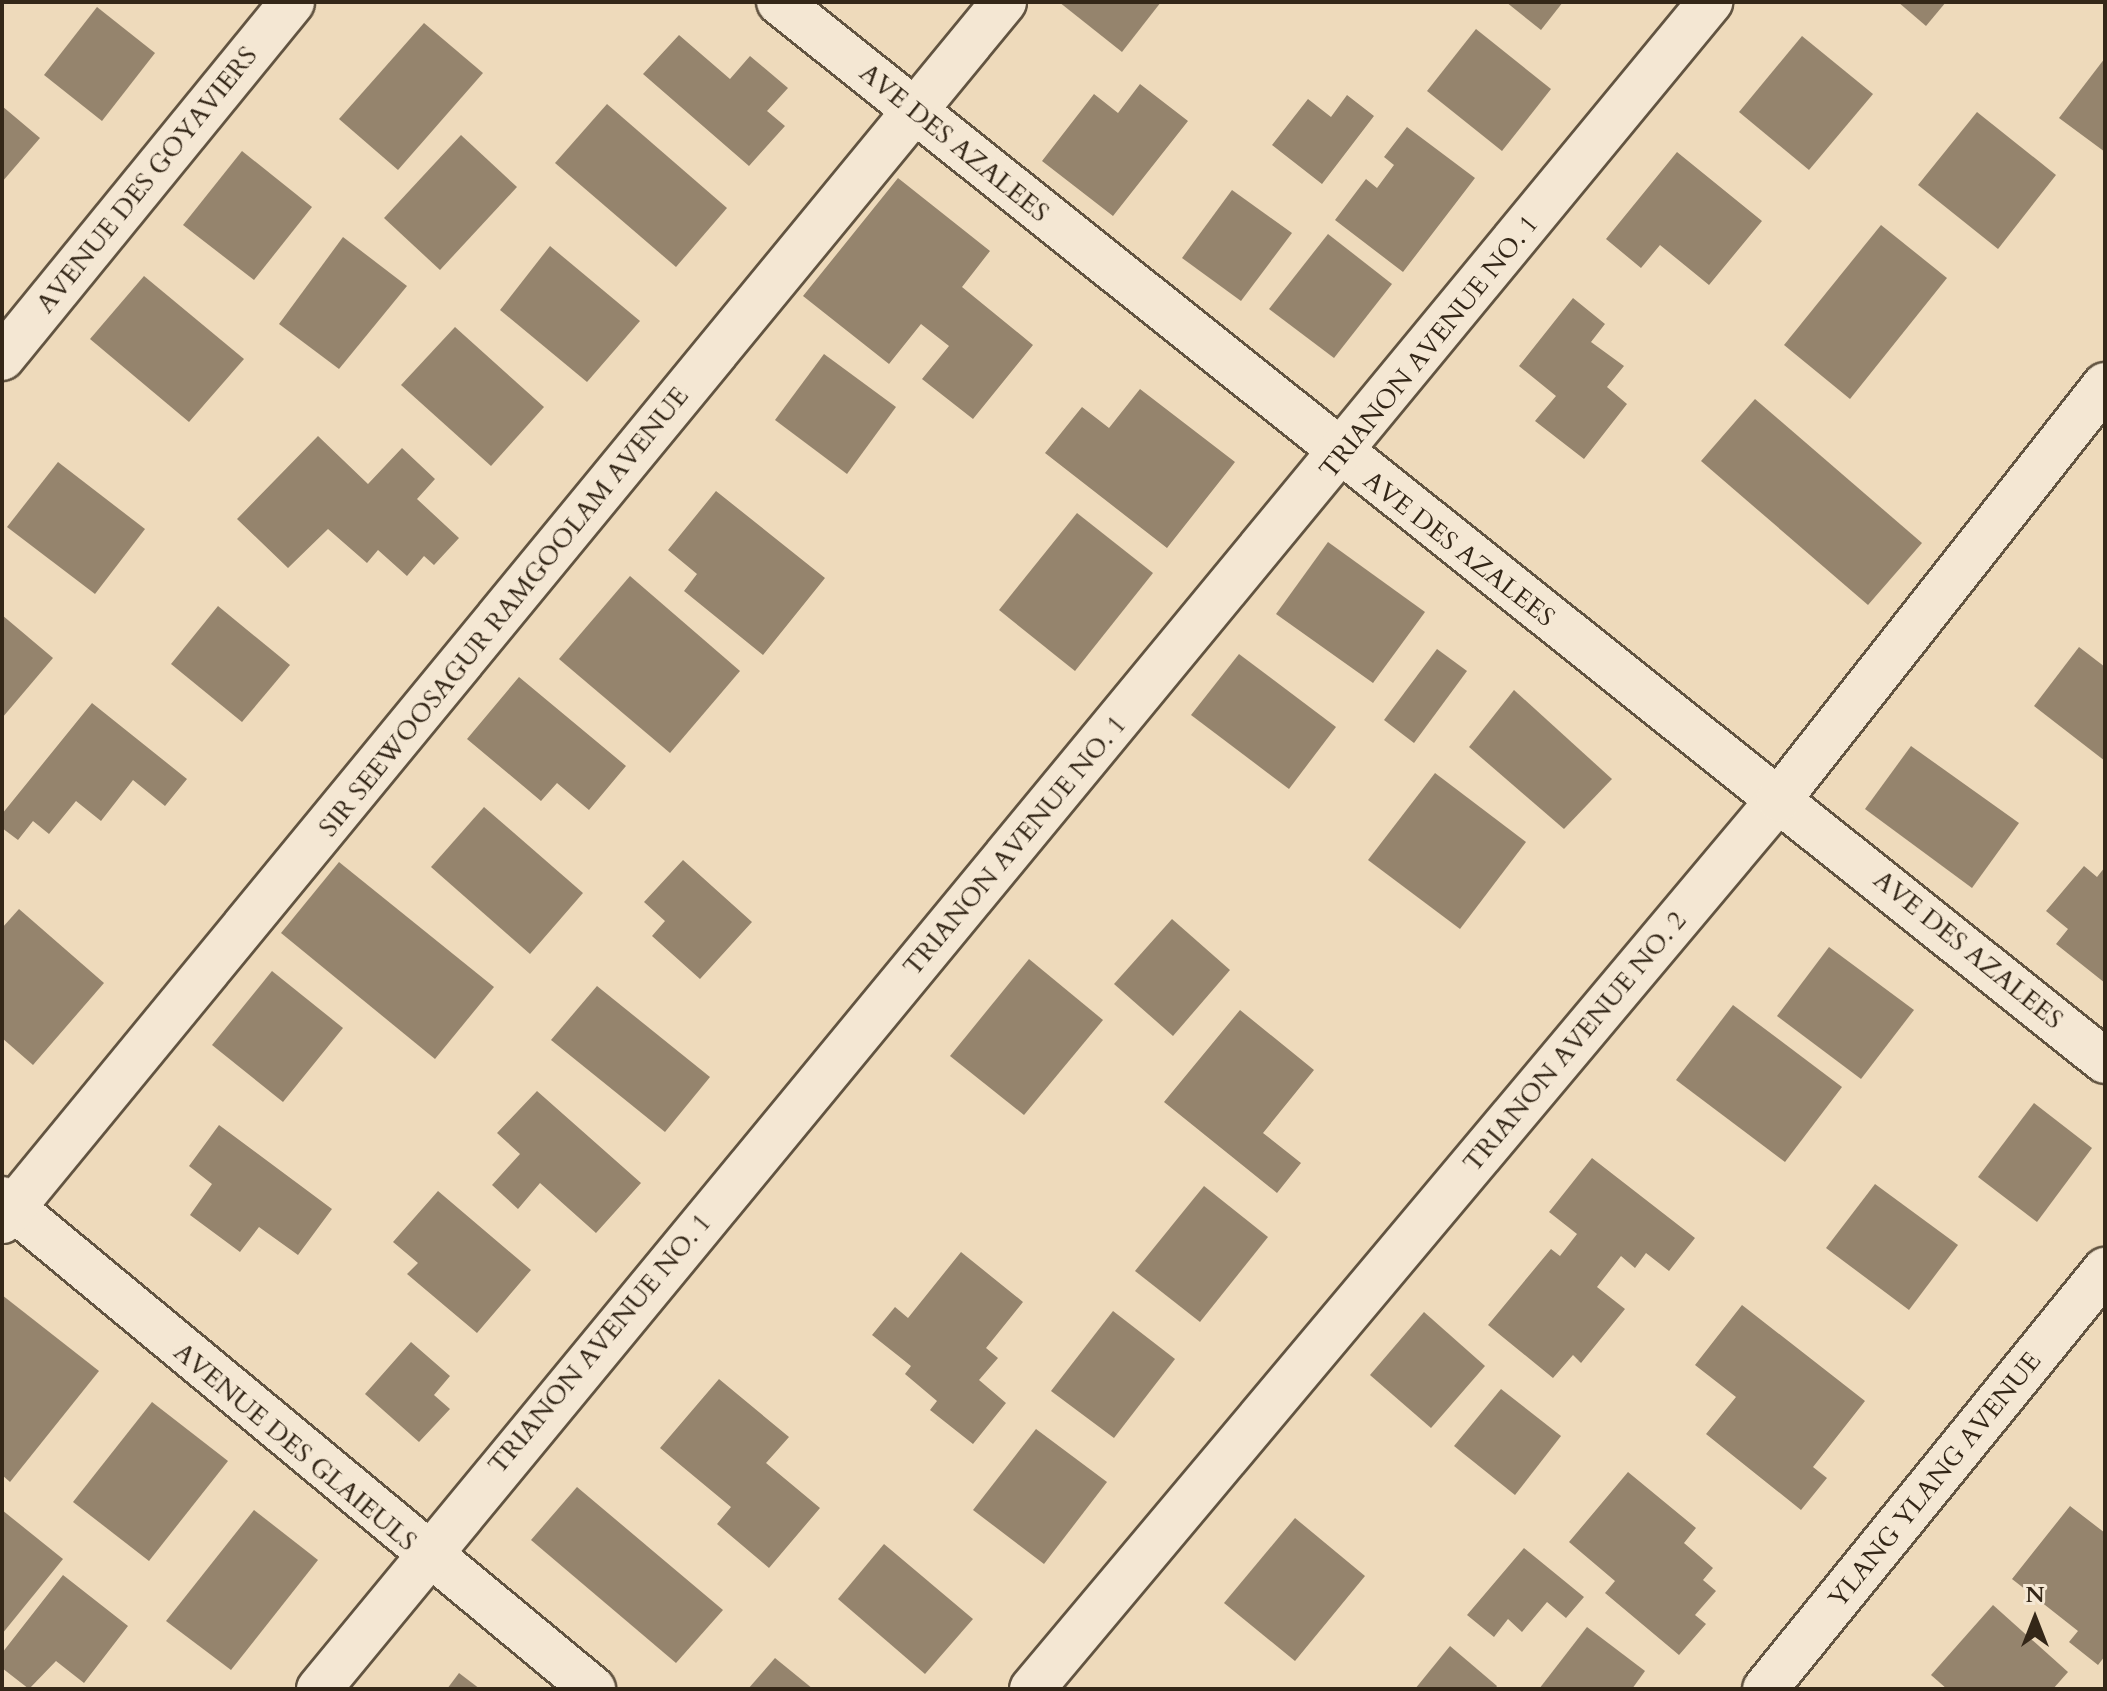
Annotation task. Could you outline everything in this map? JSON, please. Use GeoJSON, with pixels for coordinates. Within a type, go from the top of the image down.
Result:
{"type":"FeatureCollection","features":[{"type":"Feature","properties":{"kind":"street","name":"AVENUE DES GOYAVIERS"},"geometry":{"type":"LineString","coordinates":[[2,358],[292,2]]}},
{"type":"Feature","properties":{"kind":"street","name":"AVE DES AZALEES"},"geometry":{"type":"LineString","coordinates":[[779,2],[1340,457],[1779,799],[2105,1061]]}},
{"type":"Feature","properties":{"kind":"street","name":"SIR SEEWOOSAGUR RAMGOOLAM AVENUE"},"geometry":{"type":"LineString","coordinates":[[6,1209],[1004,2]]}},
{"type":"Feature","properties":{"kind":"street","name":"TRIANON AVENUE NO. 1"},"geometry":{"type":"LineString","coordinates":[[319,1689],[424,1556],[1340,457],[1710,2]]}},
{"type":"Feature","properties":{"kind":"street","name":"TRIANON AVENUE NO. 2"},"geometry":{"type":"LineString","coordinates":[[1032,1689],[1779,799],[2105,385]]}},
{"type":"Feature","properties":{"kind":"street","name":"AVENUE DES GLAIEULS"},"geometry":{"type":"LineString","coordinates":[[6,1209],[424,1556],[593,1689]]}},
{"type":"Feature","properties":{"kind":"street","name":"YLANG YLANG AVENUE"},"geometry":{"type":"LineString","coordinates":[[1765,1689],[2105,1270]]}},
{"type":"Feature","properties":{"kind":"building"},"geometry":{"type":"Polygon","coordinates":[[[1059,2],[1161,2],[1122,52],[1059,2]]]}},
{"type":"Feature","properties":{"kind":"building"},"geometry":{"type":"Polygon","coordinates":[[[1506,2],[1563,2],[1541,30],[1506,2]]]}},
{"type":"Feature","properties":{"kind":"building"},"geometry":{"type":"Polygon","coordinates":[[[1898,2],[1946,2],[1926,26],[1898,2]]]}},
{"type":"Feature","properties":{"kind":"building"},"geometry":{"type":"Polygon","coordinates":[[[97,7],[155,53],[102,121],[44,75],[97,7]]]}},
{"type":"Feature","properties":{"kind":"building"},"geometry":{"type":"Polygon","coordinates":[[[424,23],[483,73],[398,170],[339,119],[424,23]]]}},
{"type":"Feature","properties":{"kind":"building"},"geometry":{"type":"Polygon","coordinates":[[[1476,29],[1551,89],[1502,151],[1427,91],[1476,29]]]}},
{"type":"Feature","properties":{"kind":"building"},"geometry":{"type":"Polygon","coordinates":[[[679,35],[730,79],[750,56],[788,88],[767,111],[785,126],[749,166],[643,74],[679,35]]]}},
{"type":"Feature","properties":{"kind":"building"},"geometry":{"type":"Polygon","coordinates":[[[1802,36],[1873,94],[1809,170],[1739,112],[1802,36]]]}},
{"type":"Feature","properties":{"kind":"building"},"geometry":{"type":"Polygon","coordinates":[[[2105,58],[2105,152],[2059,118],[2105,58]]]}},
{"type":"Feature","properties":{"kind":"building"},"geometry":{"type":"Polygon","coordinates":[[[1140,84],[1188,121],[1113,216],[1042,161],[1094,94],[1118,113],[1140,84]]]}},
{"type":"Feature","properties":{"kind":"building"},"geometry":{"type":"Polygon","coordinates":[[[1347,95],[1374,116],[1322,184],[1272,145],[1308,99],[1331,117],[1347,95]]]}},
{"type":"Feature","properties":{"kind":"building"},"geometry":{"type":"Polygon","coordinates":[[[607,104],[727,208],[676,267],[555,163],[607,104]]]}},
{"type":"Feature","properties":{"kind":"building"},"geometry":{"type":"Polygon","coordinates":[[[2,106],[40,138],[2,182],[2,106]]]}},
{"type":"Feature","properties":{"kind":"building"},"geometry":{"type":"Polygon","coordinates":[[[1977,112],[2056,175],[1998,249],[1918,185],[1977,112]]]}},
{"type":"Feature","properties":{"kind":"building"},"geometry":{"type":"Polygon","coordinates":[[[1407,127],[1475,178],[1403,272],[1335,220],[1366,179],[1377,188],[1394,165],[1384,157],[1407,127]]]}},
{"type":"Feature","properties":{"kind":"building"},"geometry":{"type":"Polygon","coordinates":[[[461,135],[517,187],[440,270],[384,218],[461,135]]]}},
{"type":"Feature","properties":{"kind":"building"},"geometry":{"type":"Polygon","coordinates":[[[242,151],[312,207],[254,280],[183,225],[242,151]]]}},
{"type":"Feature","properties":{"kind":"building"},"geometry":{"type":"Polygon","coordinates":[[[1677,152],[1762,221],[1709,285],[1660,245],[1641,268],[1606,239],[1677,152]]]}},
{"type":"Feature","properties":{"kind":"building"},"geometry":{"type":"Polygon","coordinates":[[[898,178],[990,251],[962,287],[1033,345],[973,419],[922,379],[949,346],[921,324],[889,364],[803,296],[898,178]]]}},
{"type":"Feature","properties":{"kind":"building"},"geometry":{"type":"Polygon","coordinates":[[[1232,190],[1292,233],[1241,301],[1182,258],[1232,190]]]}},
{"type":"Feature","properties":{"kind":"building"},"geometry":{"type":"Polygon","coordinates":[[[1881,225],[1947,278],[1850,399],[1784,345],[1881,225]]]}},
{"type":"Feature","properties":{"kind":"building"},"geometry":{"type":"Polygon","coordinates":[[[1328,234],[1392,284],[1334,358],[1269,309],[1328,234]]]}},
{"type":"Feature","properties":{"kind":"building"},"geometry":{"type":"Polygon","coordinates":[[[343,237],[407,286],[339,369],[279,324],[343,237]]]}},
{"type":"Feature","properties":{"kind":"building"},"geometry":{"type":"Polygon","coordinates":[[[550,246],[640,321],[587,382],[500,310],[550,246]]]}},
{"type":"Feature","properties":{"kind":"building"},"geometry":{"type":"Polygon","coordinates":[[[144,276],[244,359],[189,422],[90,339],[144,276]]]}},
{"type":"Feature","properties":{"kind":"building"},"geometry":{"type":"Polygon","coordinates":[[[1573,298],[1605,324],[1591,342],[1624,366],[1607,387],[1627,404],[1584,459],[1535,421],[1556,396],[1519,366],[1573,298]]]}},
{"type":"Feature","properties":{"kind":"building"},"geometry":{"type":"Polygon","coordinates":[[[455,327],[544,407],[491,466],[401,385],[455,327]]]}},
{"type":"Feature","properties":{"kind":"building"},"geometry":{"type":"Polygon","coordinates":[[[824,354],[896,407],[847,474],[775,420],[824,354]]]}},
{"type":"Feature","properties":{"kind":"building"},"geometry":{"type":"Polygon","coordinates":[[[1140,389],[1235,462],[1167,548],[1045,453],[1082,407],[1109,428],[1140,389]]]}},
{"type":"Feature","properties":{"kind":"building"},"geometry":{"type":"Polygon","coordinates":[[[1755,399],[1922,543],[1868,605],[1701,461],[1755,399]]]}},
{"type":"Feature","properties":{"kind":"building"},"geometry":{"type":"Polygon","coordinates":[[[318,436],[368,484],[402,448],[435,479],[417,499],[459,538],[434,565],[424,556],[407,576],[378,550],[367,563],[328,529],[288,568],[237,519],[318,436]]]}},
{"type":"Feature","properties":{"kind":"building"},"geometry":{"type":"Polygon","coordinates":[[[58,462],[145,529],[95,594],[7,527],[58,462]]]}},
{"type":"Feature","properties":{"kind":"building"},"geometry":{"type":"Polygon","coordinates":[[[716,491],[825,578],[763,655],[684,591],[697,574],[668,550],[716,491]]]}},
{"type":"Feature","properties":{"kind":"building"},"geometry":{"type":"Polygon","coordinates":[[[1077,513],[1153,573],[1075,671],[999,610],[1077,513]]]}},
{"type":"Feature","properties":{"kind":"building"},"geometry":{"type":"Polygon","coordinates":[[[1328,542],[1425,612],[1373,683],[1276,614],[1328,542]]]}},
{"type":"Feature","properties":{"kind":"building"},"geometry":{"type":"Polygon","coordinates":[[[630,576],[740,671],[670,753],[559,659],[630,576]]]}},
{"type":"Feature","properties":{"kind":"building"},"geometry":{"type":"Polygon","coordinates":[[[218,606],[290,665],[242,722],[171,664],[218,606]]]}},
{"type":"Feature","properties":{"kind":"building"},"geometry":{"type":"Polygon","coordinates":[[[2,615],[53,658],[2,718],[2,615]]]}},
{"type":"Feature","properties":{"kind":"building"},"geometry":{"type":"Polygon","coordinates":[[[2079,647],[2105,667],[2105,761],[2034,706],[2079,647]]]}},
{"type":"Feature","properties":{"kind":"building"},"geometry":{"type":"Polygon","coordinates":[[[1437,649],[1467,671],[1414,743],[1384,720],[1437,649]]]}},
{"type":"Feature","properties":{"kind":"building"},"geometry":{"type":"Polygon","coordinates":[[[1239,654],[1336,727],[1289,789],[1191,715],[1239,654]]]}},
{"type":"Feature","properties":{"kind":"building"},"geometry":{"type":"Polygon","coordinates":[[[519,677],[626,766],[589,810],[557,783],[541,801],[467,739],[519,677]]]}},
{"type":"Feature","properties":{"kind":"building"},"geometry":{"type":"Polygon","coordinates":[[[1514,690],[1612,779],[1564,829],[1469,747],[1514,690]]]}},
{"type":"Feature","properties":{"kind":"building"},"geometry":{"type":"Polygon","coordinates":[[[92,703],[187,779],[165,806],[133,780],[101,821],[76,801],[49,834],[33,821],[18,840],[2,828],[2,814],[92,703]]]}},
{"type":"Feature","properties":{"kind":"building"},"geometry":{"type":"Polygon","coordinates":[[[1911,746],[2019,823],[1972,888],[1865,809],[1911,746]]]}},
{"type":"Feature","properties":{"kind":"building"},"geometry":{"type":"Polygon","coordinates":[[[1435,773],[1526,842],[1460,929],[1368,860],[1435,773]]]}},
{"type":"Feature","properties":{"kind":"building"},"geometry":{"type":"Polygon","coordinates":[[[484,807],[583,893],[530,954],[431,867],[484,807]]]}},
{"type":"Feature","properties":{"kind":"building"},"geometry":{"type":"Polygon","coordinates":[[[683,860],[752,922],[700,979],[652,936],[665,921],[644,902],[683,860]]]}},
{"type":"Feature","properties":{"kind":"building"},"geometry":{"type":"Polygon","coordinates":[[[339,862],[494,987],[435,1059],[281,933],[339,862]]]}},
{"type":"Feature","properties":{"kind":"building"},"geometry":{"type":"Polygon","coordinates":[[[2084,866],[2097,877],[2105,867],[2105,983],[2056,944],[2068,929],[2046,911],[2084,866]]]}},
{"type":"Feature","properties":{"kind":"building"},"geometry":{"type":"Polygon","coordinates":[[[19,909],[104,983],[33,1065],[2,1038],[2,928],[19,909]]]}},
{"type":"Feature","properties":{"kind":"building"},"geometry":{"type":"Polygon","coordinates":[[[1172,919],[1230,970],[1173,1036],[1114,984],[1172,919]]]}},
{"type":"Feature","properties":{"kind":"building"},"geometry":{"type":"Polygon","coordinates":[[[1829,947],[1914,1010],[1861,1079],[1777,1016],[1829,947]]]}},
{"type":"Feature","properties":{"kind":"building"},"geometry":{"type":"Polygon","coordinates":[[[1029,959],[1103,1020],[1024,1115],[950,1056],[1029,959]]]}},
{"type":"Feature","properties":{"kind":"building"},"geometry":{"type":"Polygon","coordinates":[[[272,971],[343,1028],[283,1102],[212,1045],[272,971]]]}},
{"type":"Feature","properties":{"kind":"building"},"geometry":{"type":"Polygon","coordinates":[[[597,986],[710,1077],[665,1132],[551,1040],[597,986]]]}},
{"type":"Feature","properties":{"kind":"building"},"geometry":{"type":"Polygon","coordinates":[[[1733,1005],[1842,1087],[1785,1162],[1676,1080],[1733,1005]]]}},
{"type":"Feature","properties":{"kind":"building"},"geometry":{"type":"Polygon","coordinates":[[[1240,1010],[1314,1070],[1263,1133],[1301,1163],[1277,1193],[1164,1102],[1240,1010]]]}},
{"type":"Feature","properties":{"kind":"building"},"geometry":{"type":"Polygon","coordinates":[[[537,1091],[641,1183],[596,1233],[540,1183],[518,1209],[492,1185],[520,1154],[497,1133],[537,1091]]]}},
{"type":"Feature","properties":{"kind":"building"},"geometry":{"type":"Polygon","coordinates":[[[2034,1103],[2092,1148],[2037,1222],[1978,1177],[2034,1103]]]}},
{"type":"Feature","properties":{"kind":"building"},"geometry":{"type":"Polygon","coordinates":[[[219,1125],[332,1209],[298,1255],[259,1227],[240,1252],[190,1215],[212,1184],[189,1166],[219,1125]]]}},
{"type":"Feature","properties":{"kind":"building"},"geometry":{"type":"Polygon","coordinates":[[[1592,1158],[1695,1238],[1669,1271],[1646,1253],[1635,1268],[1621,1256],[1597,1287],[1625,1309],[1581,1363],[1573,1355],[1553,1378],[1488,1325],[1551,1249],[1560,1256],[1577,1234],[1549,1212],[1592,1158]]]}},
{"type":"Feature","properties":{"kind":"building"},"geometry":{"type":"Polygon","coordinates":[[[1875,1184],[1958,1245],[1909,1310],[1826,1248],[1875,1184]]]}},
{"type":"Feature","properties":{"kind":"building"},"geometry":{"type":"Polygon","coordinates":[[[1204,1186],[1268,1237],[1200,1322],[1135,1271],[1204,1186]]]}},
{"type":"Feature","properties":{"kind":"building"},"geometry":{"type":"Polygon","coordinates":[[[438,1191],[531,1270],[477,1333],[407,1274],[418,1263],[393,1242],[438,1191]]]}},
{"type":"Feature","properties":{"kind":"building"},"geometry":{"type":"Polygon","coordinates":[[[961,1252],[1023,1302],[986,1348],[998,1358],[979,1380],[1006,1403],[973,1444],[930,1410],[937,1401],[905,1374],[911,1366],[872,1335],[895,1307],[908,1318],[961,1252]]]}},
{"type":"Feature","properties":{"kind":"building"},"geometry":{"type":"Polygon","coordinates":[[[2,1295],[99,1371],[10,1482],[2,1475],[2,1295]]]}},
{"type":"Feature","properties":{"kind":"building"},"geometry":{"type":"Polygon","coordinates":[[[1742,1305],[1865,1401],[1813,1467],[1827,1478],[1801,1510],[1706,1434],[1736,1397],[1695,1365],[1742,1305]]]}},
{"type":"Feature","properties":{"kind":"building"},"geometry":{"type":"Polygon","coordinates":[[[1113,1311],[1175,1359],[1114,1438],[1051,1391],[1113,1311]]]}},
{"type":"Feature","properties":{"kind":"building"},"geometry":{"type":"Polygon","coordinates":[[[1424,1312],[1485,1366],[1431,1428],[1370,1375],[1424,1312]]]}},
{"type":"Feature","properties":{"kind":"building"},"geometry":{"type":"Polygon","coordinates":[[[411,1342],[450,1376],[434,1395],[450,1409],[419,1442],[365,1394],[411,1342]]]}},
{"type":"Feature","properties":{"kind":"building"},"geometry":{"type":"Polygon","coordinates":[[[719,1379],[789,1437],[766,1463],[820,1508],[769,1568],[717,1524],[731,1507],[660,1448],[719,1379]]]}},
{"type":"Feature","properties":{"kind":"building"},"geometry":{"type":"Polygon","coordinates":[[[1501,1389],[1561,1436],[1515,1495],[1454,1446],[1501,1389]]]}},
{"type":"Feature","properties":{"kind":"building"},"geometry":{"type":"Polygon","coordinates":[[[152,1402],[228,1461],[149,1561],[73,1502],[152,1402]]]}},
{"type":"Feature","properties":{"kind":"building"},"geometry":{"type":"Polygon","coordinates":[[[1036,1429],[1107,1482],[1044,1564],[973,1510],[1036,1429]]]}},
{"type":"Feature","properties":{"kind":"building"},"geometry":{"type":"Polygon","coordinates":[[[1628,1472],[1696,1528],[1684,1543],[1713,1568],[1703,1580],[1716,1591],[1695,1615],[1706,1624],[1679,1655],[1605,1593],[1615,1581],[1569,1542],[1628,1472]]]}},
{"type":"Feature","properties":{"kind":"building"},"geometry":{"type":"Polygon","coordinates":[[[577,1487],[723,1610],[676,1663],[531,1540],[577,1487]]]}},
{"type":"Feature","properties":{"kind":"building"},"geometry":{"type":"Polygon","coordinates":[[[2070,1506],[2105,1533],[2105,1656],[2098,1665],[2069,1642],[2078,1631],[2012,1579],[2070,1506]]]}},
{"type":"Feature","properties":{"kind":"building"},"geometry":{"type":"Polygon","coordinates":[[[2,1510],[63,1559],[2,1634],[2,1510]]]}},
{"type":"Feature","properties":{"kind":"building"},"geometry":{"type":"Polygon","coordinates":[[[254,1510],[318,1560],[231,1670],[166,1621],[254,1510]]]}},
{"type":"Feature","properties":{"kind":"building"},"geometry":{"type":"Polygon","coordinates":[[[1295,1518],[1365,1576],[1295,1661],[1224,1603],[1295,1518]]]}},
{"type":"Feature","properties":{"kind":"building"},"geometry":{"type":"Polygon","coordinates":[[[884,1544],[973,1619],[925,1674],[838,1599],[884,1544]]]}},
{"type":"Feature","properties":{"kind":"building"},"geometry":{"type":"Polygon","coordinates":[[[1524,1548],[1584,1597],[1566,1618],[1547,1602],[1522,1632],[1508,1619],[1494,1637],[1467,1615],[1524,1548]]]}},
{"type":"Feature","properties":{"kind":"building"},"geometry":{"type":"Polygon","coordinates":[[[63,1575],[128,1626],[84,1683],[56,1661],[29,1689],[2,1668],[2,1653],[63,1575]]]}},
{"type":"Feature","properties":{"kind":"building"},"geometry":{"type":"Polygon","coordinates":[[[1993,1605],[2068,1672],[2053,1689],[1947,1689],[1931,1675],[1993,1605]]]}},
{"type":"Feature","properties":{"kind":"building"},"geometry":{"type":"Polygon","coordinates":[[[1587,1627],[1645,1671],[1632,1689],[1539,1689],[1587,1627]]]}},
{"type":"Feature","properties":{"kind":"building"},"geometry":{"type":"Polygon","coordinates":[[[1450,1646],[1497,1686],[1495,1689],[1415,1689],[1450,1646]]]}},
{"type":"Feature","properties":{"kind":"building"},"geometry":{"type":"Polygon","coordinates":[[[775,1658],[813,1689],[748,1689],[775,1658]]]}},
{"type":"Feature","properties":{"kind":"building"},"geometry":{"type":"Polygon","coordinates":[[[459,1673],[480,1689],[447,1689],[459,1673]]]}}]}
